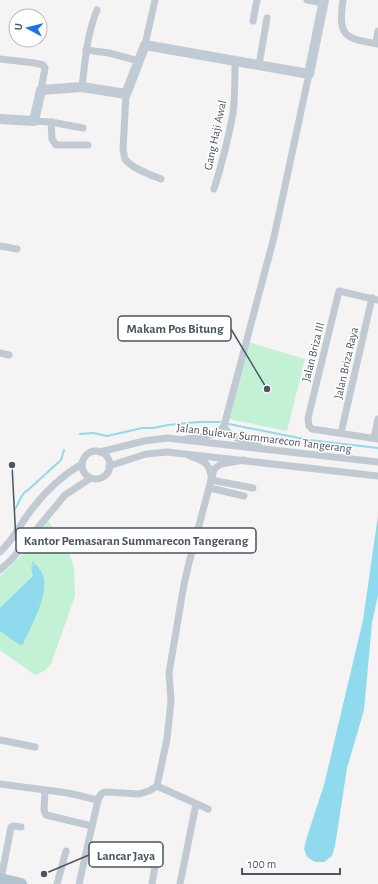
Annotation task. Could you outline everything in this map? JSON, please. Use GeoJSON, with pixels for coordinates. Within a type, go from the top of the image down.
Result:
{"type":"FeatureCollection","features":[{"type":"Feature","properties":{"kind":"main road"},"geometry":{"type":"LineString","coordinates":[[1,879],[21,884]]}},
{"type":"Feature","properties":{"kind":"street"},"geometry":{"type":"LineString","coordinates":[[155,0],[145,45],[126,94],[123,150],[124,157],[127,161],[137,168],[161,179]]}},
{"type":"Feature","properties":{"kind":"street"},"geometry":{"type":"LineString","coordinates":[[253,21],[257,0]]}},
{"type":"Feature","properties":{"kind":"street"},"geometry":{"type":"LineString","coordinates":[[186,439],[216,434],[224,426],[274,237],[323,2],[307,0]]}},
{"type":"Feature","properties":{"kind":"street"},"geometry":{"type":"LineString","coordinates":[[343,0],[341,18],[344,33],[355,39],[377,43],[378,31]]}},
{"type":"Feature","properties":{"kind":"street"},"geometry":{"type":"LineString","coordinates":[[82,88],[86,50],[92,20],[97,10]]}},
{"type":"Feature","properties":{"kind":"street"},"geometry":{"type":"LineString","coordinates":[[259,65],[267,18]]}},
{"type":"Feature","properties":{"kind":"street"},"geometry":{"type":"LineString","coordinates":[[145,45],[309,74]]}},
{"type":"Feature","properties":{"kind":"street"},"geometry":{"type":"LineString","coordinates":[[86,50],[109,53],[139,61]]}},
{"type":"Feature","properties":{"kind":"street"},"geometry":{"type":"LineString","coordinates":[[0,59],[35,63],[43,65],[45,68],[34,122]]}},
{"type":"Feature","properties":{"kind":"street","name":"Gang Haji Awal"},"geometry":{"type":"LineString","coordinates":[[214,189],[222,164],[233,113],[235,61]]}},
{"type":"Feature","properties":{"kind":"street"},"geometry":{"type":"LineString","coordinates":[[41,90],[82,88],[126,94]]}},
{"type":"Feature","properties":{"kind":"street"},"geometry":{"type":"LineString","coordinates":[[0,119],[51,122],[83,128]]}},
{"type":"Feature","properties":{"kind":"street"},"geometry":{"type":"LineString","coordinates":[[51,122],[52,139],[56,145],[88,145]]}},
{"type":"Feature","properties":{"kind":"street"},"geometry":{"type":"LineString","coordinates":[[0,246],[17,249]]}},
{"type":"Feature","properties":{"kind":"street","name":"Jalan Briza III"},"geometry":{"type":"LineString","coordinates":[[341,433],[312,429],[309,426],[308,418],[339,291],[375,299]]}},
{"type":"Feature","properties":{"kind":"street","name":"Jalan Briza Raya"},"geometry":{"type":"LineString","coordinates":[[341,433],[375,299]]}},
{"type":"Feature","properties":{"kind":"street"},"geometry":{"type":"LineString","coordinates":[[0,353],[9,354]]}},
{"type":"Feature","properties":{"kind":"street"},"geometry":{"type":"LineString","coordinates":[[341,433],[376,439],[378,420]]}},
{"type":"Feature","properties":{"kind":"street"},"geometry":{"type":"LineString","coordinates":[[224,426],[230,435],[269,449]]}},
{"type":"Feature","properties":{"kind":"street","name":"Jalan Bulevar Summarecon Tangerang"},"geometry":{"type":"LineString","coordinates":[[0,552],[39,500],[55,483],[82,464],[87,455],[93,452],[100,452],[144,441],[167,438],[378,462]]}},
{"type":"Feature","properties":{"kind":"street"},"geometry":{"type":"LineString","coordinates":[[100,452],[108,459],[109,466]]}},
{"type":"Feature","properties":{"kind":"street","name":"Jalan Bulevar Summarecon Tangerang"},"geometry":{"type":"LineString","coordinates":[[0,570],[12,559],[65,495],[91,478],[98,478],[105,475],[109,466],[146,454],[167,452],[183,453],[378,476]]}},
{"type":"Feature","properties":{"kind":"street"},"geometry":{"type":"LineString","coordinates":[[183,453],[204,461],[210,468],[211,480]]}},
{"type":"Feature","properties":{"kind":"street"},"geometry":{"type":"LineString","coordinates":[[79,884],[100,796],[104,792],[139,794],[150,791],[157,786],[167,739],[171,701],[169,686],[171,660],[189,563],[211,480],[214,469],[221,464],[244,460]]}},
{"type":"Feature","properties":{"kind":"street"},"geometry":{"type":"LineString","coordinates":[[82,464],[86,474],[91,478]]}},
{"type":"Feature","properties":{"kind":"street"},"geometry":{"type":"LineString","coordinates":[[211,480],[253,488]]}},
{"type":"Feature","properties":{"kind":"street"},"geometry":{"type":"LineString","coordinates":[[210,488],[244,496]]}},
{"type":"Feature","properties":{"kind":"street"},"geometry":{"type":"LineString","coordinates":[[0,740],[35,747]]}},
{"type":"Feature","properties":{"kind":"street"},"geometry":{"type":"LineString","coordinates":[[0,784],[68,793],[98,800]]}},
{"type":"Feature","properties":{"kind":"street"},"geometry":{"type":"LineString","coordinates":[[157,786],[208,809]]}},
{"type":"Feature","properties":{"kind":"street"},"geometry":{"type":"LineString","coordinates":[[45,791],[44,810],[46,815],[92,826]]}},
{"type":"Feature","properties":{"kind":"street"},"geometry":{"type":"LineString","coordinates":[[180,884],[196,804]]}},
{"type":"Feature","properties":{"kind":"street"},"geometry":{"type":"LineString","coordinates":[[1,879],[11,827],[21,827]]}},
{"type":"Feature","properties":{"kind":"street"},"geometry":{"type":"LineString","coordinates":[[58,884],[66,851]]}},
{"type":"Feature","properties":{"kind":"street"},"geometry":{"type":"LineString","coordinates":[[152,884],[157,854]]}},
{"type":"Feature","properties":{"kind":"green space"},"geometry":{"type":"Polygon","coordinates":[[[248,342],[305,359],[287,431],[229,419],[248,342]]]}},
{"type":"Feature","properties":{"kind":"green space"},"geometry":{"type":"Polygon","coordinates":[[[48,521],[67,547],[74,568],[75,596],[51,664],[44,671],[35,675],[0,650],[0,576],[25,552],[48,521]]]}},
{"type":"Feature","properties":{"kind":"water"},"geometry":{"type":"Polygon","coordinates":[[[378,515],[378,595],[372,623],[364,710],[347,768],[335,846],[332,856],[324,862],[315,862],[307,857],[304,849],[324,785],[363,620],[378,515]]]}},
{"type":"Feature","properties":{"kind":"water"},"geometry":{"type":"Polygon","coordinates":[[[37,565],[44,578],[43,595],[34,621],[23,644],[20,645],[0,631],[0,608],[33,576],[31,567],[37,565]]]}},
{"type":"Feature","properties":{"kind":"waterway"},"geometry":{"type":"LineString","coordinates":[[80,434],[93,433],[107,436],[142,428],[198,422],[220,422]]}},
{"type":"Feature","properties":{"kind":"waterway"},"geometry":{"type":"LineString","coordinates":[[229,424],[309,440],[378,448]]}},
{"type":"Feature","properties":{"kind":"waterway"},"geometry":{"type":"LineString","coordinates":[[15,509],[23,494],[61,460],[64,450]]}},
{"type":"Feature","properties":{"kind":"place","name":"Makam Pos Bitung"},"geometry":{"type":"Point","coordinates":[267,389]}},
{"type":"Feature","properties":{"kind":"place","name":"Kantor Pemasaran Summarecon Tangerang"},"geometry":{"type":"Point","coordinates":[12,465]}},
{"type":"Feature","properties":{"kind":"place","name":"Lancar Jaya"},"geometry":{"type":"Point","coordinates":[44,874]}}]}
